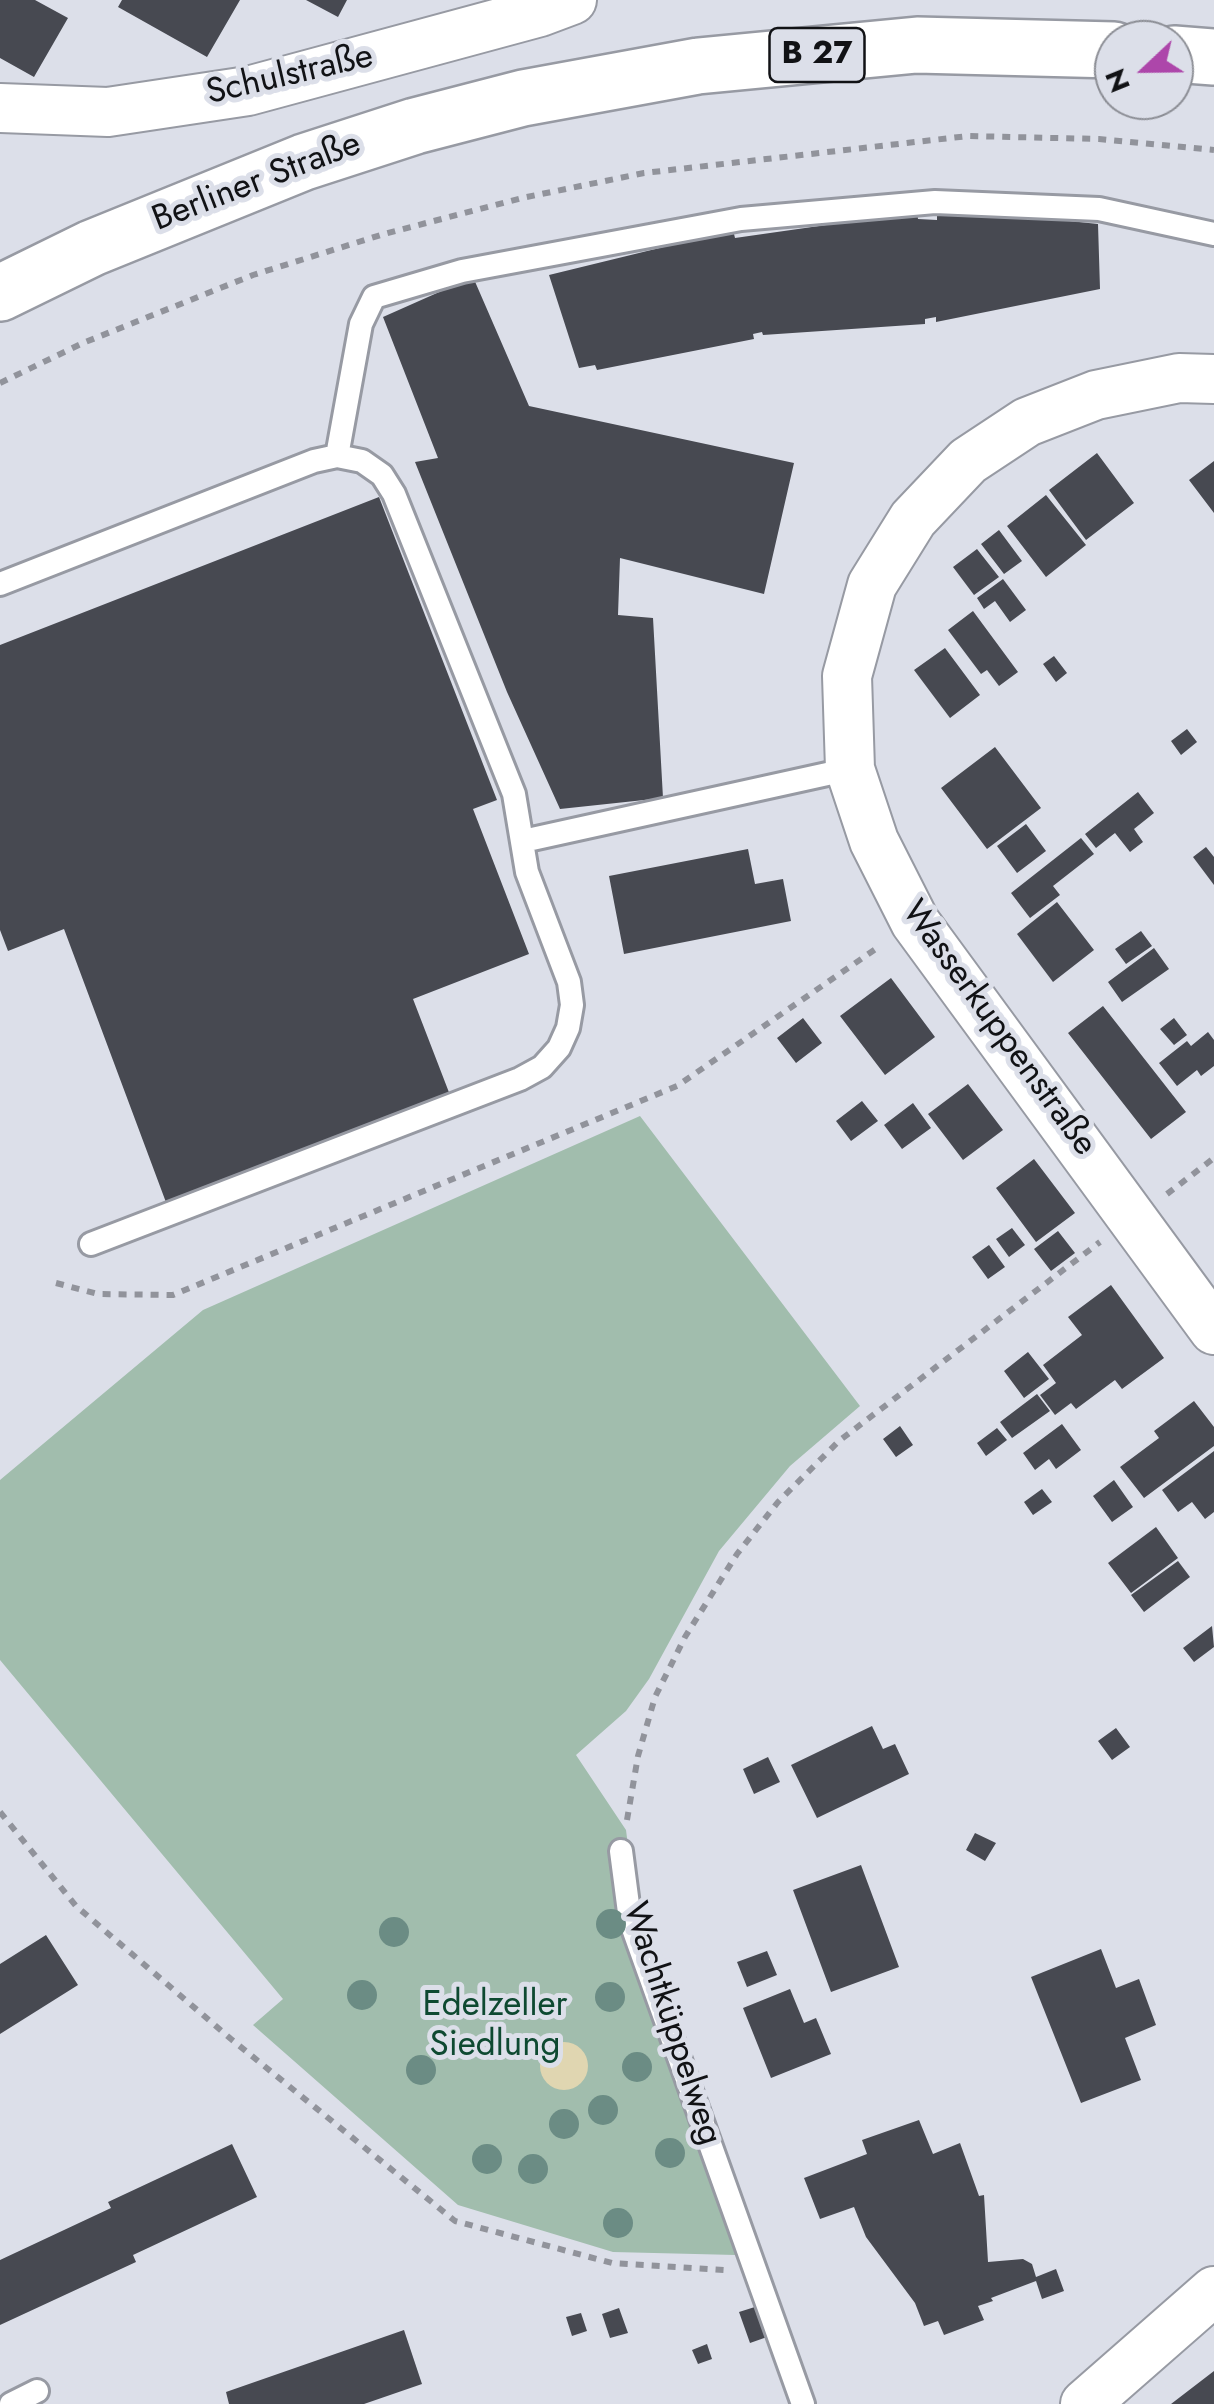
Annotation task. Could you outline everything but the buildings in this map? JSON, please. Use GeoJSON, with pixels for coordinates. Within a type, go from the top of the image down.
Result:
{"type":"FeatureCollection","features":[{"type":"Feature","properties":{"kind":"highway","name":"Berliner Straße"},"geometry":{"type":"LineString","coordinates":[[0,293],[92,248],[304,162],[415,126],[523,98],[698,66],[917,45],[1094,49]]}},
{"type":"Feature","properties":{"kind":"street","name":"Schulstraße"},"geometry":{"type":"LineString","coordinates":[[0,108],[108,112],[248,91],[572,0]]}},
{"type":"Feature","properties":{"kind":"street","name":"Wasserkuppenstraße"},"geometry":{"type":"LineString","coordinates":[[1214,379],[1179,378],[1096,395],[1027,422],[968,461],[912,519],[872,584],[847,676],[850,768],[874,841],[915,922],[1214,1330]]}},
{"type":"Feature","properties":{"kind":"street"},"geometry":{"type":"LineString","coordinates":[[1085,2404],[1214,2290]]}},
{"type":"Feature","properties":{"kind":"lane"},"geometry":{"type":"LineString","coordinates":[[338,456],[361,324],[374,297],[462,270],[741,220],[935,202],[1098,209],[1214,234]]}},
{"type":"Feature","properties":{"kind":"lane"},"geometry":{"type":"LineString","coordinates":[[0,584],[314,461],[338,456],[362,460],[382,474],[394,494],[514,794],[528,872],[570,982],[568,1028],[542,1067],[520,1079],[91,1244]]}},
{"type":"Feature","properties":{"kind":"lane"},"geometry":{"type":"LineString","coordinates":[[522,841],[850,768]]}},
{"type":"Feature","properties":{"kind":"lane","name":"Wachtküppelweg"},"geometry":{"type":"LineString","coordinates":[[621,1851],[630,1920],[803,2404]]}},
{"type":"Feature","properties":{"kind":"lane"},"geometry":{"type":"LineString","coordinates":[[11,2404],[38,2391]]}},
{"type":"Feature","properties":{"kind":"path"},"geometry":{"type":"LineString","coordinates":[[56,1283],[98,1294],[173,1295],[435,1188],[677,1086],[889,940]]}},
{"type":"Feature","properties":{"kind":"path"},"geometry":{"type":"LineString","coordinates":[[1157,1202],[1214,1158]]}},
{"type":"Feature","properties":{"kind":"path"},"geometry":{"type":"LineString","coordinates":[[621,1851],[638,1756],[656,1697],[695,1620],[737,1554],[778,1502],[839,1441],[1114,1232]]}},
{"type":"Feature","properties":{"kind":"path"},"geometry":{"type":"LineString","coordinates":[[0,1812],[76,1906],[230,2039],[455,2221],[612,2263],[756,2272]]}},
{"type":"Feature","properties":{"kind":"green space","name":"Edelzeller Siedlung"},"geometry":{"type":"Polygon","coordinates":[[[640,1116],[860,1406],[790,1466],[719,1551],[649,1679],[626,1711],[576,1755],[626,1830],[644,1971],[736,2255],[613,2252],[458,2205],[253,2025],[283,1999],[0,1660],[0,1480],[203,1310],[640,1116]]]}},
{"type":"Feature","properties":{"kind":"sand"},"geometry":{"type":"Polygon","coordinates":[[[564,2042],[581,2049],[588,2066],[581,2083],[564,2090],[547,2083],[540,2066],[547,2049],[564,2042]]]}}]}
